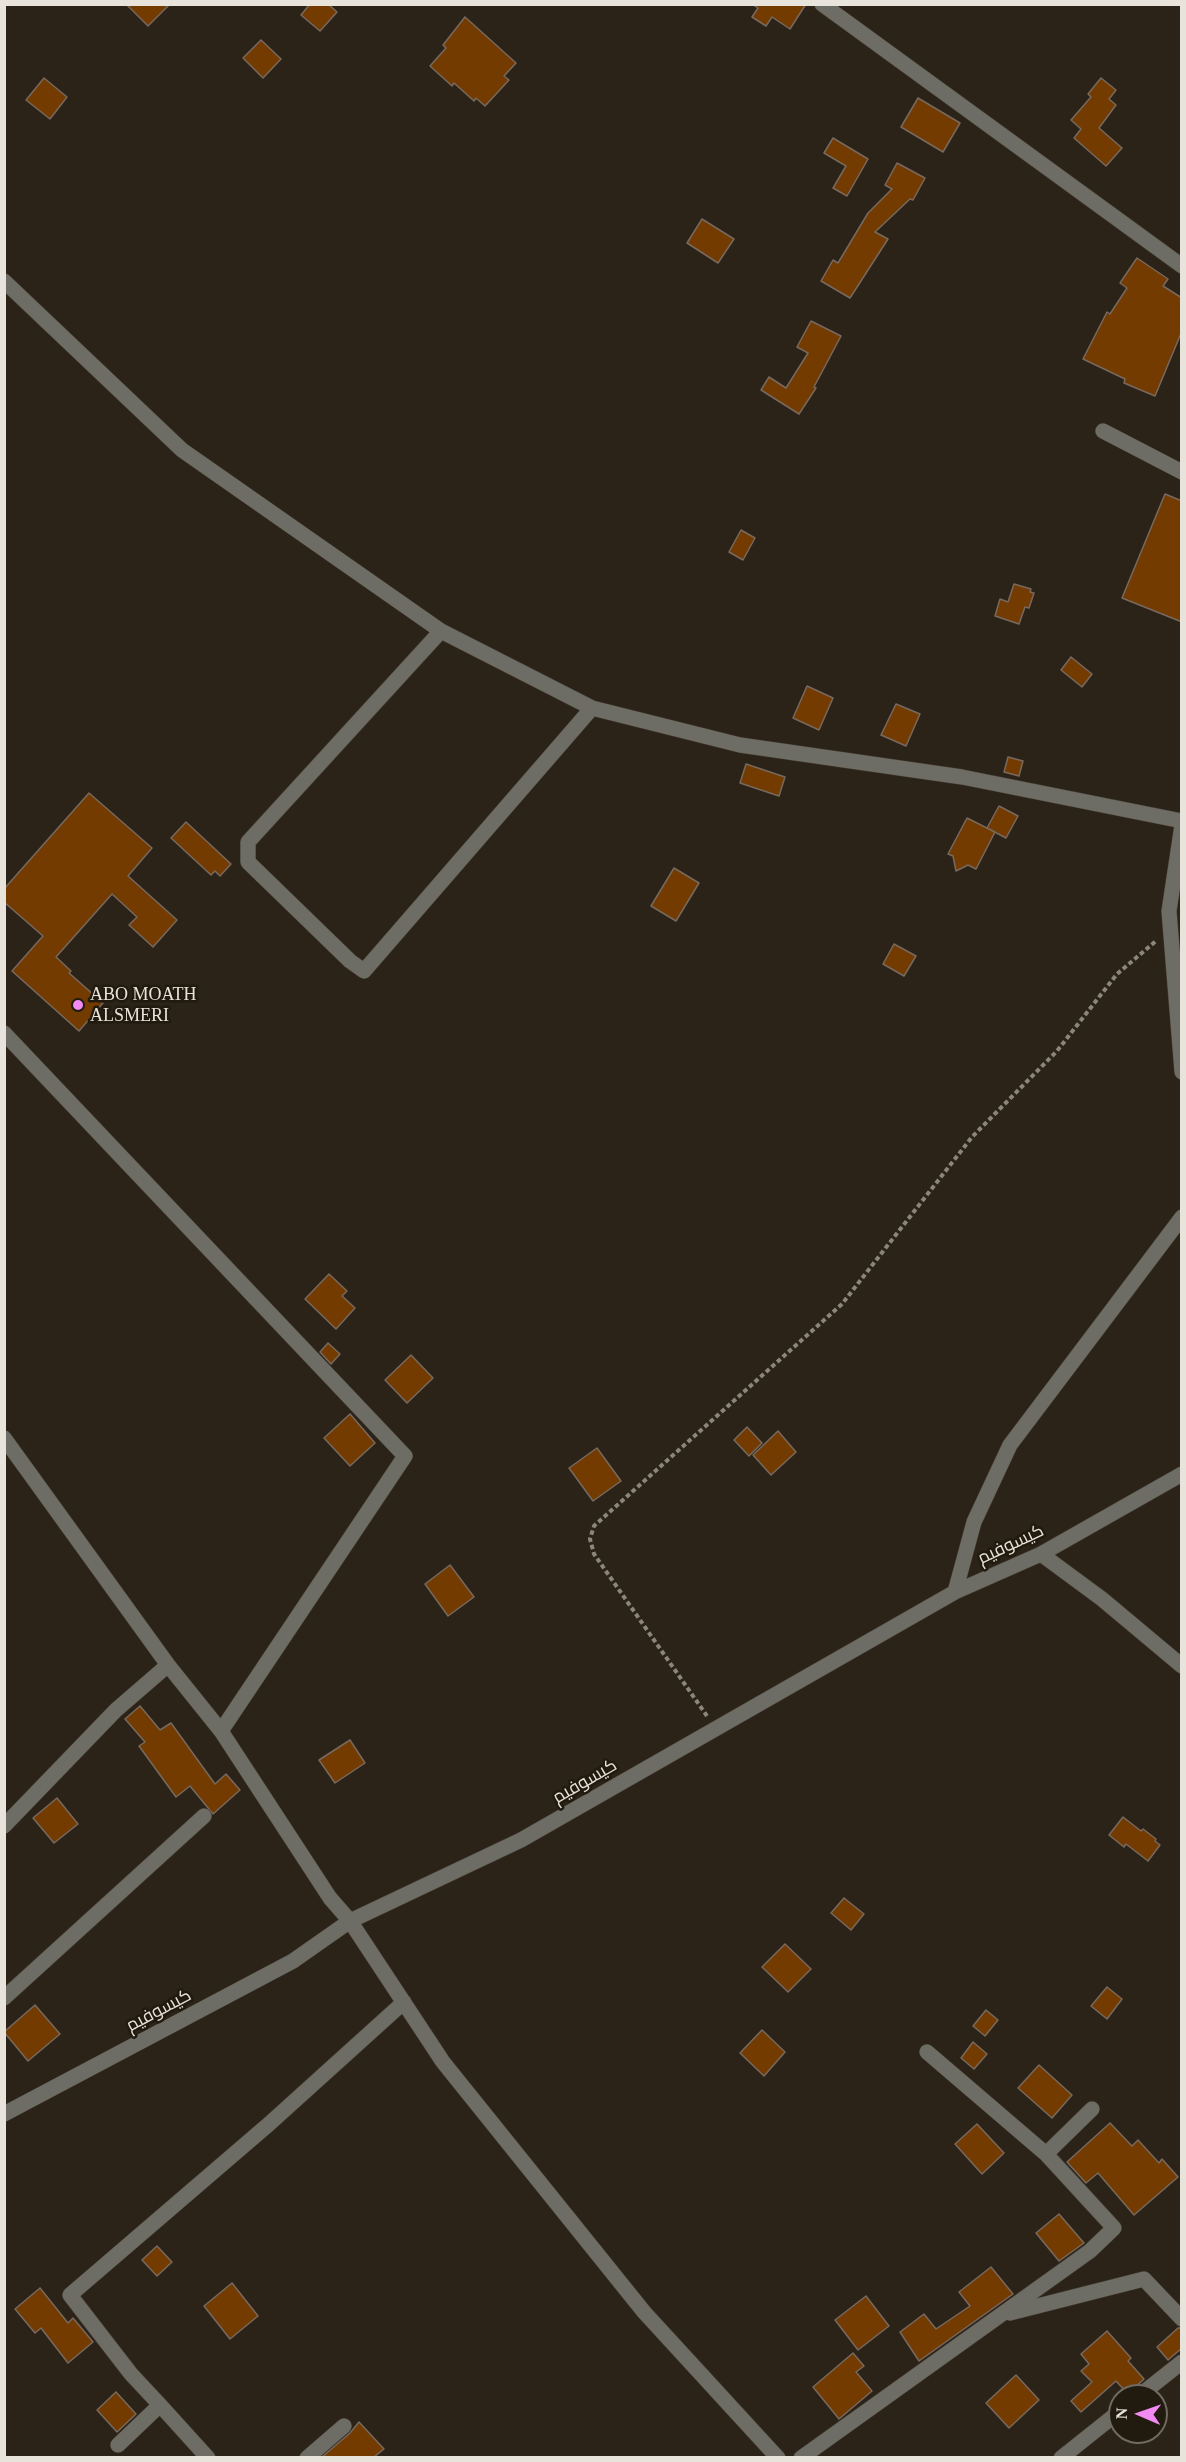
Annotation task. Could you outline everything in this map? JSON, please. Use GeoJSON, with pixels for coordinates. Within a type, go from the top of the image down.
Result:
{"type":"FeatureCollection","features":[{"type":"Feature","properties":{"kind":"street"},"geometry":{"type":"LineString","coordinates":[[822,4],[1182,266]]}},
{"type":"Feature","properties":{"kind":"street"},"geometry":{"type":"LineString","coordinates":[[4,281],[182,450],[441,631],[592,708],[740,745],[962,777],[1182,823],[1169,911],[1182,1072]]}},
{"type":"Feature","properties":{"kind":"street"},"geometry":{"type":"LineString","coordinates":[[1103,431],[1182,472]]}},
{"type":"Feature","properties":{"kind":"street"},"geometry":{"type":"LineString","coordinates":[[441,631],[248,842],[248,862],[350,961],[364,971],[592,708]]}},
{"type":"Feature","properties":{"kind":"street"},"geometry":{"type":"LineString","coordinates":[[4,1033],[405,1456],[221,1731]]}},
{"type":"Feature","properties":{"kind":"street"},"geometry":{"type":"LineString","coordinates":[[955,1592],[974,1522],[1010,1445],[1182,1217]]}},
{"type":"Feature","properties":{"kind":"street"},"geometry":{"type":"LineString","coordinates":[[4,1438],[168,1665],[221,1731],[330,1898],[350,1921],[443,2062],[644,2312],[778,2457]]}},
{"type":"Feature","properties":{"kind":"street","name":"كيسوفيم"},"geometry":{"type":"LineString","coordinates":[[4,2114],[293,1961],[350,1921],[521,1840],[955,1592],[1041,1554],[1182,1474]]}},
{"type":"Feature","properties":{"kind":"street"},"geometry":{"type":"LineString","coordinates":[[1041,1554],[1182,1665]]}},
{"type":"Feature","properties":{"kind":"street"},"geometry":{"type":"LineString","coordinates":[[4,1826],[116,1710],[168,1665]]}},
{"type":"Feature","properties":{"kind":"street"},"geometry":{"type":"LineString","coordinates":[[4,1998],[204,1816]]}},
{"type":"Feature","properties":{"kind":"street"},"geometry":{"type":"LineString","coordinates":[[208,2457],[131,2374],[70,2295],[268,2124],[404,2002]]}},
{"type":"Feature","properties":{"kind":"street"},"geometry":{"type":"LineString","coordinates":[[801,2457],[1090,2251],[1114,2228],[1046,2154],[927,2052]]}},
{"type":"Feature","properties":{"kind":"street"},"geometry":{"type":"LineString","coordinates":[[1046,2154],[1092,2109]]}},
{"type":"Feature","properties":{"kind":"street"},"geometry":{"type":"LineString","coordinates":[[1002,2315],[1144,2279],[1182,2319]]}},
{"type":"Feature","properties":{"kind":"street"},"geometry":{"type":"LineString","coordinates":[[1154,2384],[1182,2362]]}},
{"type":"Feature","properties":{"kind":"street"},"geometry":{"type":"LineString","coordinates":[[118,2445],[160,2405]]}},
{"type":"Feature","properties":{"kind":"street"},"geometry":{"type":"LineString","coordinates":[[1061,2457],[1108,2420]]}},
{"type":"Feature","properties":{"kind":"street"},"geometry":{"type":"LineString","coordinates":[[307,2457],[344,2426]]}},
{"type":"Feature","properties":{"kind":"path"},"geometry":{"type":"LineString","coordinates":[[716,1729],[594,1554],[590,1539],[594,1526],[842,1304],[972,1137],[1057,1051],[1117,974],[1170,929]]}},
{"type":"Feature","properties":{"kind":"building"},"geometry":{"type":"Polygon","coordinates":[[[126,4],[170,4],[148,26],[126,4]]]}},
{"type":"Feature","properties":{"kind":"building"},"geometry":{"type":"Polygon","coordinates":[[[310,4],[328,4],[337,12],[320,31],[301,15],[310,4]]]}},
{"type":"Feature","properties":{"kind":"building"},"geometry":{"type":"Polygon","coordinates":[[[752,4],[806,4],[790,29],[772,17],[766,26],[752,17],[758,8],[752,4]]]}},
{"type":"Feature","properties":{"kind":"building"},"geometry":{"type":"Polygon","coordinates":[[[465,17],[516,63],[504,76],[509,80],[485,106],[476,98],[474,101],[454,83],[452,86],[430,66],[446,48],[443,45],[465,17]]]}},
{"type":"Feature","properties":{"kind":"building"},"geometry":{"type":"Polygon","coordinates":[[[261,40],[281,59],[263,78],[243,58],[261,40]]]}},
{"type":"Feature","properties":{"kind":"building"},"geometry":{"type":"Polygon","coordinates":[[[44,78],[67,97],[50,119],[26,100],[44,78]]]}},
{"type":"Feature","properties":{"kind":"building"},"geometry":{"type":"Polygon","coordinates":[[[1101,78],[1116,90],[1109,99],[1116,105],[1099,128],[1122,148],[1106,166],[1074,138],[1081,129],[1071,120],[1091,97],[1088,94],[1101,78]]]}},
{"type":"Feature","properties":{"kind":"building"},"geometry":{"type":"Polygon","coordinates":[[[918,98],[960,123],[943,152],[901,127],[918,98]]]}},
{"type":"Feature","properties":{"kind":"building"},"geometry":{"type":"Polygon","coordinates":[[[833,138],[868,159],[847,196],[833,188],[846,166],[824,153],[833,138]]]}},
{"type":"Feature","properties":{"kind":"building"},"geometry":{"type":"Polygon","coordinates":[[[897,163],[925,178],[913,200],[910,199],[875,232],[888,239],[850,298],[821,281],[833,260],[838,263],[868,213],[892,189],[885,185],[897,163]]]}},
{"type":"Feature","properties":{"kind":"building"},"geometry":{"type":"Polygon","coordinates":[[[702,219],[734,239],[718,263],[687,243],[702,219]]]}},
{"type":"Feature","properties":{"kind":"building"},"geometry":{"type":"Polygon","coordinates":[[[1137,258],[1168,279],[1163,286],[1182,298],[1182,331],[1155,396],[1124,383],[1125,379],[1083,359],[1107,312],[1110,314],[1127,288],[1120,283],[1137,258]]]}},
{"type":"Feature","properties":{"kind":"building"},"geometry":{"type":"Polygon","coordinates":[[[811,321],[841,336],[814,387],[816,388],[799,414],[761,390],[769,377],[786,388],[808,353],[797,347],[811,321]]]}},
{"type":"Feature","properties":{"kind":"building"},"geometry":{"type":"Polygon","coordinates":[[[1165,494],[1182,501],[1182,622],[1122,598],[1165,494]]]}},
{"type":"Feature","properties":{"kind":"building"},"geometry":{"type":"Polygon","coordinates":[[[741,530],[755,538],[743,560],[729,552],[741,530]]]}},
{"type":"Feature","properties":{"kind":"building"},"geometry":{"type":"Polygon","coordinates":[[[1014,584],[1031,589],[1030,592],[1034,593],[1029,608],[1025,607],[1019,624],[995,616],[1000,599],[1008,602],[1014,584]]]}},
{"type":"Feature","properties":{"kind":"building"},"geometry":{"type":"Polygon","coordinates":[[[1071,657],[1092,674],[1082,687],[1061,670],[1071,657]]]}},
{"type":"Feature","properties":{"kind":"building"},"geometry":{"type":"Polygon","coordinates":[[[807,686],[833,698],[819,730],[793,718],[807,686]]]}},
{"type":"Feature","properties":{"kind":"building"},"geometry":{"type":"Polygon","coordinates":[[[896,704],[920,714],[906,746],[881,735],[896,704]]]}},
{"type":"Feature","properties":{"kind":"building"},"geometry":{"type":"Polygon","coordinates":[[[1008,757],[1023,761],[1019,776],[1004,772],[1008,757]]]}},
{"type":"Feature","properties":{"kind":"building"},"geometry":{"type":"Polygon","coordinates":[[[746,764],[785,777],[779,796],[740,783],[746,764]]]}},
{"type":"Feature","properties":{"kind":"building"},"geometry":{"type":"Polygon","coordinates":[[[89,793],[152,848],[128,876],[177,920],[153,947],[129,925],[137,917],[112,894],[56,957],[71,971],[69,973],[103,1003],[79,1031],[12,971],[43,936],[4,902],[4,889],[89,793]]]}},
{"type":"Feature","properties":{"kind":"building"},"geometry":{"type":"Polygon","coordinates":[[[999,806],[1018,816],[1006,838],[987,828],[999,806]]]}},
{"type":"Feature","properties":{"kind":"building"},"geometry":{"type":"Polygon","coordinates":[[[967,818],[995,832],[976,869],[968,865],[956,871],[953,856],[948,854],[967,818]]]}},
{"type":"Feature","properties":{"kind":"building"},"geometry":{"type":"Polygon","coordinates":[[[186,822],[231,864],[220,876],[215,871],[211,875],[171,838],[186,822]]]}},
{"type":"Feature","properties":{"kind":"building"},"geometry":{"type":"Polygon","coordinates":[[[674,868],[699,883],[676,921],[651,906],[674,868]]]}},
{"type":"Feature","properties":{"kind":"building"},"geometry":{"type":"Polygon","coordinates":[[[894,944],[916,956],[904,976],[883,964],[894,944]]]}},
{"type":"Feature","properties":{"kind":"building"},"geometry":{"type":"Polygon","coordinates":[[[329,1274],[347,1291],[342,1296],[355,1308],[336,1329],[305,1299],[329,1274]]]}},
{"type":"Feature","properties":{"kind":"building"},"geometry":{"type":"Polygon","coordinates":[[[328,1343],[340,1354],[331,1364],[320,1352],[328,1343]]]}},
{"type":"Feature","properties":{"kind":"building"},"geometry":{"type":"Polygon","coordinates":[[[411,1355],[433,1378],[407,1403],[385,1380],[411,1355]]]}},
{"type":"Feature","properties":{"kind":"building"},"geometry":{"type":"Polygon","coordinates":[[[350,1414],[375,1443],[350,1466],[324,1438],[350,1414]]]}},
{"type":"Feature","properties":{"kind":"building"},"geometry":{"type":"Polygon","coordinates":[[[747,1427],[762,1443],[749,1456],[734,1440],[747,1427]]]}},
{"type":"Feature","properties":{"kind":"building"},"geometry":{"type":"Polygon","coordinates":[[[778,1431],[796,1452],[771,1475],[753,1455],[778,1431]]]}},
{"type":"Feature","properties":{"kind":"building"},"geometry":{"type":"Polygon","coordinates":[[[597,1448],[621,1481],[593,1501],[569,1468],[597,1448]]]}},
{"type":"Feature","properties":{"kind":"building"},"geometry":{"type":"Polygon","coordinates":[[[450,1565],[474,1597],[448,1616],[425,1584],[450,1565]]]}},
{"type":"Feature","properties":{"kind":"building"},"geometry":{"type":"Polygon","coordinates":[[[140,1706],[160,1730],[171,1723],[215,1784],[226,1774],[240,1790],[213,1814],[190,1786],[176,1797],[139,1746],[145,1742],[125,1719],[140,1706]]]}},
{"type":"Feature","properties":{"kind":"building"},"geometry":{"type":"Polygon","coordinates":[[[350,1740],[365,1763],[335,1783],[319,1760],[350,1740]]]}},
{"type":"Feature","properties":{"kind":"building"},"geometry":{"type":"Polygon","coordinates":[[[57,1798],[78,1824],[54,1843],[33,1818],[57,1798]]]}},
{"type":"Feature","properties":{"kind":"building"},"geometry":{"type":"Polygon","coordinates":[[[1123,1817],[1141,1831],[1143,1829],[1160,1845],[1148,1861],[1126,1844],[1124,1847],[1109,1835],[1123,1817]]]}},
{"type":"Feature","properties":{"kind":"building"},"geometry":{"type":"Polygon","coordinates":[[[844,1898],[864,1914],[851,1930],[831,1913],[844,1898]]]}},
{"type":"Feature","properties":{"kind":"building"},"geometry":{"type":"Polygon","coordinates":[[[785,1944],[811,1969],[788,1992],[762,1967],[785,1944]]]}},
{"type":"Feature","properties":{"kind":"building"},"geometry":{"type":"Polygon","coordinates":[[[1107,1987],[1122,1999],[1107,2019],[1091,2006],[1107,1987]]]}},
{"type":"Feature","properties":{"kind":"building"},"geometry":{"type":"Polygon","coordinates":[[[35,2005],[60,2034],[28,2061],[4,2032],[35,2005]]]}},
{"type":"Feature","properties":{"kind":"building"},"geometry":{"type":"Polygon","coordinates":[[[986,2010],[998,2020],[985,2036],[973,2026],[986,2010]]]}},
{"type":"Feature","properties":{"kind":"building"},"geometry":{"type":"Polygon","coordinates":[[[762,2030],[785,2052],[764,2076],[740,2053],[762,2030]]]}},
{"type":"Feature","properties":{"kind":"building"},"geometry":{"type":"Polygon","coordinates":[[[973,2042],[987,2054],[974,2069],[961,2058],[973,2042]]]}},
{"type":"Feature","properties":{"kind":"building"},"geometry":{"type":"Polygon","coordinates":[[[1039,2065],[1072,2095],[1052,2118],[1018,2088],[1039,2065]]]}},
{"type":"Feature","properties":{"kind":"building"},"geometry":{"type":"Polygon","coordinates":[[[1110,2123],[1132,2146],[1138,2140],[1159,2163],[1162,2159],[1178,2177],[1134,2215],[1098,2173],[1086,2183],[1067,2162],[1110,2123]]]}},
{"type":"Feature","properties":{"kind":"building"},"geometry":{"type":"Polygon","coordinates":[[[977,2124],[1004,2153],[982,2174],[955,2144],[977,2124]]]}},
{"type":"Feature","properties":{"kind":"building"},"geometry":{"type":"Polygon","coordinates":[[[1059,2214],[1084,2243],[1059,2261],[1036,2233],[1059,2214]]]}},
{"type":"Feature","properties":{"kind":"building"},"geometry":{"type":"Polygon","coordinates":[[[157,2246],[172,2262],[157,2276],[142,2260],[157,2246]]]}},
{"type":"Feature","properties":{"kind":"building"},"geometry":{"type":"Polygon","coordinates":[[[991,2267],[1013,2294],[919,2361],[900,2332],[924,2314],[936,2329],[970,2306],[959,2292],[991,2267]]]}},
{"type":"Feature","properties":{"kind":"building"},"geometry":{"type":"Polygon","coordinates":[[[232,2283],[258,2316],[230,2339],[204,2306],[232,2283]]]}},
{"type":"Feature","properties":{"kind":"building"},"geometry":{"type":"Polygon","coordinates":[[[40,2288],[68,2323],[73,2318],[93,2342],[68,2363],[41,2328],[35,2333],[15,2309],[40,2288]]]}},
{"type":"Feature","properties":{"kind":"building"},"geometry":{"type":"Polygon","coordinates":[[[866,2296],[889,2326],[858,2350],[835,2320],[866,2296]]]}},
{"type":"Feature","properties":{"kind":"building"},"geometry":{"type":"Polygon","coordinates":[[[1178,2328],[1182,2328],[1182,2348],[1168,2360],[1157,2347],[1178,2328]]]}},
{"type":"Feature","properties":{"kind":"building"},"geometry":{"type":"Polygon","coordinates":[[[1107,2331],[1131,2358],[1128,2361],[1144,2379],[1139,2384],[1119,2384],[1116,2381],[1108,2384],[1108,2388],[1081,2412],[1071,2401],[1092,2382],[1081,2371],[1089,2364],[1081,2354],[1107,2331]]]}},
{"type":"Feature","properties":{"kind":"building"},"geometry":{"type":"Polygon","coordinates":[[[853,2353],[864,2366],[856,2372],[872,2391],[839,2419],[813,2387],[853,2353]]]}},
{"type":"Feature","properties":{"kind":"building"},"geometry":{"type":"Polygon","coordinates":[[[1016,2375],[1039,2400],[1009,2428],[986,2403],[1016,2375]]]}},
{"type":"Feature","properties":{"kind":"building"},"geometry":{"type":"Polygon","coordinates":[[[116,2392],[136,2414],[117,2432],[97,2410],[116,2392]]]}},
{"type":"Feature","properties":{"kind":"building"},"geometry":{"type":"Polygon","coordinates":[[[359,2422],[384,2449],[374,2457],[322,2457],[350,2433],[359,2422]]]}},
{"type":"Feature","properties":{"kind":"place","name":"ABO MOATH ALSMERI"},"geometry":{"type":"Point","coordinates":[78,1005]}}]}
